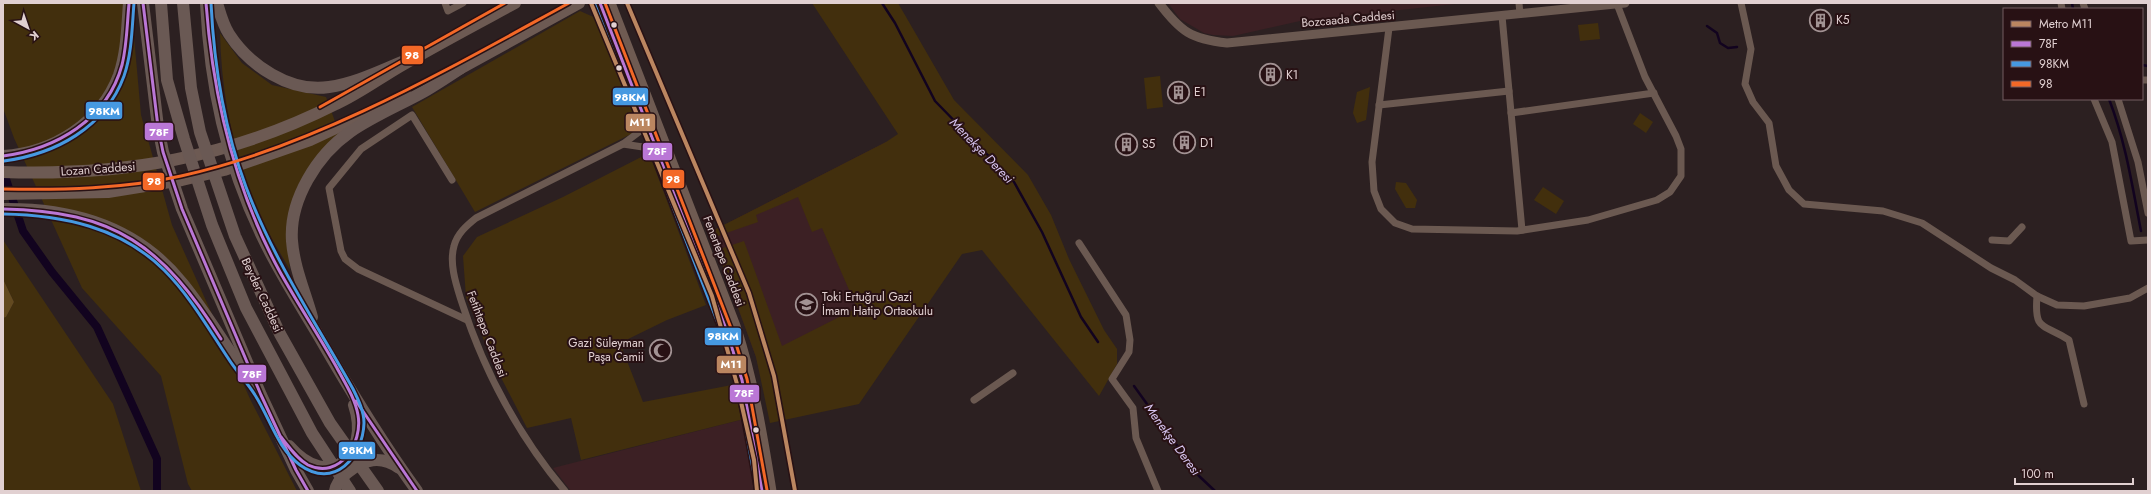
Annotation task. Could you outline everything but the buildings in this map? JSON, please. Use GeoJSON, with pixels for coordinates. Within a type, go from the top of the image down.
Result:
{"type":"FeatureCollection","features":[{"type":"Feature","properties":{"kind":"highway"},"geometry":{"type":"LineString","coordinates":[[3,156],[27,153],[55,143],[78,129],[103,104],[118,76],[122,63],[129,3]]}},
{"type":"Feature","properties":{"kind":"highway"},"geometry":{"type":"LineString","coordinates":[[144,3],[158,127],[163,152],[182,209],[261,395],[308,491]]}},
{"type":"Feature","properties":{"kind":"highway","name":"Beyder Caddesi"},"geometry":{"type":"LineString","coordinates":[[161,3],[167,80],[193,168],[212,225],[246,308],[312,433],[350,491]]}},
{"type":"Feature","properties":{"kind":"highway","name":"Beyder Caddesi"},"geometry":{"type":"LineString","coordinates":[[183,3],[191,88],[200,132],[234,236],[280,334],[330,423],[376,488]]}},
{"type":"Feature","properties":{"kind":"highway"},"geometry":{"type":"LineString","coordinates":[[206,3],[209,61],[231,158],[262,236],[349,391],[417,491]]}},
{"type":"Feature","properties":{"kind":"highway"},"geometry":{"type":"LineString","coordinates":[[217,3],[228,33],[248,57],[265,70],[285,80],[304,86],[327,87],[340,85],[416,57]]}},
{"type":"Feature","properties":{"kind":"highway"},"geometry":{"type":"LineString","coordinates":[[316,332],[296,265],[292,240],[297,205],[304,187],[328,152],[350,132],[425,91],[461,68]]}},
{"type":"Feature","properties":{"kind":"highway"},"geometry":{"type":"LineString","coordinates":[[3,209],[51,210],[80,216],[120,232],[144,246],[166,264],[187,289],[261,395]]}},
{"type":"Feature","properties":{"kind":"highway"},"geometry":{"type":"LineString","coordinates":[[281,437],[296,454],[309,465],[327,469],[341,463],[355,447],[358,435],[359,420],[349,391]]}},
{"type":"Feature","properties":{"kind":"highway"},"geometry":{"type":"LineString","coordinates":[[335,491],[343,476],[357,465],[367,461],[384,460],[402,470]]}},
{"type":"Feature","properties":{"kind":"main road","name":"Lozan Caddesi"},"geometry":{"type":"LineString","coordinates":[[3,172],[108,170],[177,160],[253,140],[337,104],[416,57],[515,3]]}},
{"type":"Feature","properties":{"kind":"main road","name":"Lozan Caddesi"},"geometry":{"type":"LineString","coordinates":[[3,194],[108,192],[182,180],[224,170],[277,153],[341,126],[461,68],[579,3]]}},
{"type":"Feature","properties":{"kind":"main road","name":"Fenertepe Caddesi"},"geometry":{"type":"LineString","coordinates":[[600,3],[726,329],[742,380],[762,491]]}},
{"type":"Feature","properties":{"kind":"main road","name":"Fenertepe Caddesi"},"geometry":{"type":"LineString","coordinates":[[610,3],[735,326],[753,388],[771,491]]}},
{"type":"Feature","properties":{"kind":"street"},"geometry":{"type":"LineString","coordinates":[[445,3],[448,10],[463,3]]}},
{"type":"Feature","properties":{"kind":"street","name":"Bozcaada Caddesi"},"geometry":{"type":"LineString","coordinates":[[1159,3],[1182,30],[1202,40],[1227,43],[1389,28],[1616,4]]}},
{"type":"Feature","properties":{"kind":"street"},"geometry":{"type":"LineString","coordinates":[[1519,3],[1520,14]]}},
{"type":"Feature","properties":{"kind":"street"},"geometry":{"type":"LineString","coordinates":[[1741,3],[1750,49],[1745,84],[1753,102],[1769,123],[1776,166],[1789,190],[1804,204],[1883,211],[1922,223],[1992,268],[2015,280],[2037,296],[2057,305],[2084,306],[2130,298],[2148,288]]}},
{"type":"Feature","properties":{"kind":"street"},"geometry":{"type":"LineString","coordinates":[[1389,28],[1372,162],[1374,190],[1380,208],[1395,223],[1412,229],[1522,230],[1588,220],[1657,200],[1670,192],[1681,176],[1681,149],[1676,136],[1645,77],[1616,4]]}},
{"type":"Feature","properties":{"kind":"street"},"geometry":{"type":"LineString","coordinates":[[1502,16],[1522,230]]}},
{"type":"Feature","properties":{"kind":"street"},"geometry":{"type":"LineString","coordinates":[[1379,105],[1509,91]]}},
{"type":"Feature","properties":{"kind":"street"},"geometry":{"type":"LineString","coordinates":[[1511,113],[1654,93]]}},
{"type":"Feature","properties":{"kind":"street"},"geometry":{"type":"LineString","coordinates":[[2094,100],[2112,142],[2131,241],[2148,240]]}},
{"type":"Feature","properties":{"kind":"street"},"geometry":{"type":"LineString","coordinates":[[2118,100],[2138,162],[2148,213]]}},
{"type":"Feature","properties":{"kind":"street"},"geometry":{"type":"LineString","coordinates":[[452,180],[412,115],[361,149],[330,188],[341,251],[346,259],[358,269],[467,320]]}},
{"type":"Feature","properties":{"kind":"street","name":"Fetihtepe Caddesi"},"geometry":{"type":"LineString","coordinates":[[564,491],[522,433],[499,394],[467,320],[453,267],[453,248],[464,228],[476,218],[623,144],[647,126]]}},
{"type":"Feature","properties":{"kind":"street"},"geometry":{"type":"LineString","coordinates":[[623,144],[656,149]]}},
{"type":"Feature","properties":{"kind":"street"},"geometry":{"type":"LineString","coordinates":[[1992,240],[2009,241],[2022,227]]}},
{"type":"Feature","properties":{"kind":"street"},"geometry":{"type":"LineString","coordinates":[[1079,243],[1126,315],[1130,340],[1129,352],[1112,379],[1133,408],[1136,438],[1158,491]]}},
{"type":"Feature","properties":{"kind":"street"},"geometry":{"type":"LineString","coordinates":[[2037,296],[2036,315],[2038,322],[2069,340],[2084,404]]}},
{"type":"Feature","properties":{"kind":"street"},"geometry":{"type":"LineString","coordinates":[[974,400],[1013,373]]}},
{"type":"Feature","properties":{"kind":"shaded area"},"geometry":{"type":"Polygon","coordinates":[[[3,3],[131,3],[141,115],[172,225],[251,401],[297,491],[192,491],[188,484],[161,376],[82,288],[14,138],[3,108],[3,3]]]}},
{"type":"Feature","properties":{"kind":"shaded area"},"geometry":{"type":"Polygon","coordinates":[[[812,3],[898,3],[954,100],[1028,175],[1051,215],[1069,259],[1104,330],[1117,349],[1117,364],[1099,396],[982,250],[962,254],[859,404],[770,423],[756,357],[717,250],[744,241],[782,346],[857,308],[822,228],[812,232],[798,197],[756,215],[758,222],[712,238],[710,232],[886,142],[898,134],[812,3]]]}},
{"type":"Feature","properties":{"kind":"shaded area"},"geometry":{"type":"Polygon","coordinates":[[[1168,3],[1464,3],[1300,21],[1233,36],[1204,33],[1180,19],[1168,3]]]}},
{"type":"Feature","properties":{"kind":"shaded area"},"geometry":{"type":"Polygon","coordinates":[[[580,11],[598,19],[641,129],[475,212],[412,107],[580,11]]]}},
{"type":"Feature","properties":{"kind":"shaded area"},"geometry":{"type":"Polygon","coordinates":[[[1598,23],[1600,39],[1580,41],[1578,25],[1598,23]]]}},
{"type":"Feature","properties":{"kind":"shaded area"},"geometry":{"type":"Polygon","coordinates":[[[220,33],[242,63],[272,85],[326,97],[340,135],[311,166],[294,195],[290,210],[288,228],[290,270],[255,206],[240,165],[224,90],[220,33]]]}},
{"type":"Feature","properties":{"kind":"shaded area"},"geometry":{"type":"Polygon","coordinates":[[[1160,76],[1163,107],[1147,109],[1144,78],[1160,76]]]}},
{"type":"Feature","properties":{"kind":"shaded area"},"geometry":{"type":"Polygon","coordinates":[[[1370,87],[1366,120],[1357,123],[1353,113],[1357,92],[1370,87]]]}},
{"type":"Feature","properties":{"kind":"shaded area"},"geometry":{"type":"Polygon","coordinates":[[[1640,113],[1653,122],[1646,133],[1633,124],[1640,113]]]}},
{"type":"Feature","properties":{"kind":"shaded area","name":"Toki Ertuğrul Gazi İmam Hatip Ortaokulu"},"geometry":{"type":"Polygon","coordinates":[[[886,142],[923,199],[839,362],[761,377],[756,357],[710,232],[886,142]]]}},
{"type":"Feature","properties":{"kind":"shaded area"},"geometry":{"type":"Polygon","coordinates":[[[649,153],[706,305],[667,320],[620,343],[643,402],[737,384],[744,419],[581,460],[571,418],[527,428],[492,360],[466,297],[463,256],[477,237],[563,197],[649,153]]]}},
{"type":"Feature","properties":{"kind":"shaded area"},"geometry":{"type":"Polygon","coordinates":[[[1396,182],[1406,183],[1417,200],[1415,208],[1406,208],[1395,189],[1396,182]]]}},
{"type":"Feature","properties":{"kind":"shaded area"},"geometry":{"type":"Polygon","coordinates":[[[1543,187],[1564,201],[1556,214],[1534,200],[1543,187]]]}},
{"type":"Feature","properties":{"kind":"shaded area"},"geometry":{"type":"Polygon","coordinates":[[[3,240],[113,404],[141,491],[3,491],[3,318],[6,317],[14,302],[3,279],[3,240]]]}},
{"type":"Feature","properties":{"kind":"shaded area"},"geometry":{"type":"Polygon","coordinates":[[[3,279],[14,302],[6,317],[3,318],[3,279]]]}},
{"type":"Feature","properties":{"kind":"shaded area"},"geometry":{"type":"Polygon","coordinates":[[[744,419],[756,491],[571,491],[553,468],[744,419]]]}},
{"type":"Feature","properties":{"kind":"waterway","name":"Menekşe Deresi"},"geometry":{"type":"LineString","coordinates":[[882,3],[895,23],[935,101],[1014,182],[1042,232],[1081,317],[1098,342]]}},
{"type":"Feature","properties":{"kind":"waterway"},"geometry":{"type":"LineString","coordinates":[[2072,3],[2073,8]]}},
{"type":"Feature","properties":{"kind":"waterway"},"geometry":{"type":"LineString","coordinates":[[1707,26],[1717,33],[1720,43],[1728,48],[1737,47]]}},
{"type":"Feature","properties":{"kind":"waterway"},"geometry":{"type":"LineString","coordinates":[[2143,65],[2148,66]]}},
{"type":"Feature","properties":{"kind":"waterway"},"geometry":{"type":"LineString","coordinates":[[2109,100],[2124,148],[2141,231]]}},
{"type":"Feature","properties":{"kind":"waterway"},"geometry":{"type":"LineString","coordinates":[[3,170],[23,231],[52,272],[97,327],[157,459],[157,491]]}},
{"type":"Feature","properties":{"kind":"waterway","name":"Menekşe Deresi"},"geometry":{"type":"LineString","coordinates":[[1134,386],[1199,476],[1215,491]]}},
{"type":"Feature","properties":{"kind":"metro line","name":"M11"},"geometry":{"type":"LineString","coordinates":[[591,3],[712,296],[737,384],[754,460],[757,491]]}},
{"type":"Feature","properties":{"kind":"metro line","name":"M11"},"geometry":{"type":"LineString","coordinates":[[627,3],[749,293],[774,376],[795,491]]}},
{"type":"Feature","properties":{"kind":"transit line","name":"98KM"},"geometry":{"type":"LineString","coordinates":[[4,161],[42,152],[59,145],[91,124],[104,110],[115,94],[127,67],[134,3]]}},
{"type":"Feature","properties":{"kind":"transit line","name":"78F"},"geometry":{"type":"LineString","coordinates":[[143,3],[158,127],[163,152],[182,209],[261,395],[296,470],[308,491]]}},
{"type":"Feature","properties":{"kind":"transit line","name":"78F"},"geometry":{"type":"LineString","coordinates":[[206,3],[209,38],[220,108],[228,142],[250,208],[280,272],[346,385],[355,403],[358,415],[359,426],[353,447],[347,456],[339,463],[330,467],[320,468],[308,465],[290,449],[281,437]]}},
{"type":"Feature","properties":{"kind":"transit line","name":"98KM"},"geometry":{"type":"LineString","coordinates":[[3,214],[47,217],[90,226],[129,243],[147,255],[164,270],[190,301],[231,363],[255,395],[274,432],[285,450],[292,458],[312,472],[324,474],[335,472],[352,458],[362,436],[364,423],[362,410],[353,389],[282,265],[269,240],[246,187],[238,165],[221,96],[212,27],[211,3]]}},
{"type":"Feature","properties":{"kind":"transit line","name":"98"},"geometry":{"type":"LineString","coordinates":[[320,107],[505,3]]}},
{"type":"Feature","properties":{"kind":"transit line","name":"98"},"geometry":{"type":"LineString","coordinates":[[3,189],[70,189],[137,184],[181,176],[231,163],[281,146],[331,126],[380,103],[429,79],[569,3]]}},
{"type":"Feature","properties":{"kind":"transit line","name":"78F"},"geometry":{"type":"LineString","coordinates":[[600,3],[726,329],[742,380],[762,491]]}},
{"type":"Feature","properties":{"kind":"transit line","name":"98"},"geometry":{"type":"LineString","coordinates":[[605,3],[731,328],[747,379],[767,490]]}},
{"type":"Feature","properties":{"kind":"transit line","name":"78F"},"geometry":{"type":"LineString","coordinates":[[3,156],[42,147],[60,139],[92,116],[105,101],[115,84],[124,57],[129,4]]}},
{"type":"Feature","properties":{"kind":"transit line","name":"98KM"},"geometry":{"type":"LineString","coordinates":[[595,5],[721,331],[737,381],[757,491]]}},
{"type":"Feature","properties":{"kind":"transit line","name":"78F"},"geometry":{"type":"LineString","coordinates":[[3,209],[42,211],[76,217],[106,226],[132,240],[156,258],[178,280],[200,307],[221,339]]}},
{"type":"Feature","properties":{"kind":"transit line","name":"78F"},"geometry":{"type":"LineString","coordinates":[[356,401],[417,491]]}},
{"type":"Feature","properties":{"kind":"place","name":"K5"},"geometry":{"type":"Point","coordinates":[1821,20]}},
{"type":"Feature","properties":{"kind":"place","name":"K1"},"geometry":{"type":"Point","coordinates":[1270,75]}},
{"type":"Feature","properties":{"kind":"place","name":"E1"},"geometry":{"type":"Point","coordinates":[1179,92]}},
{"type":"Feature","properties":{"kind":"place","name":"D1"},"geometry":{"type":"Point","coordinates":[1184,143]}},
{"type":"Feature","properties":{"kind":"place","name":"S5"},"geometry":{"type":"Point","coordinates":[1127,144]}},
{"type":"Feature","properties":{"kind":"place","name":"Toki Ertuğrul Gazi İmam Hatip Ortaokulu"},"geometry":{"type":"Point","coordinates":[806,304]}},
{"type":"Feature","properties":{"kind":"place","name":"Gazi Süleyman Paşa Camii"},"geometry":{"type":"Point","coordinates":[660,350]}}]}
